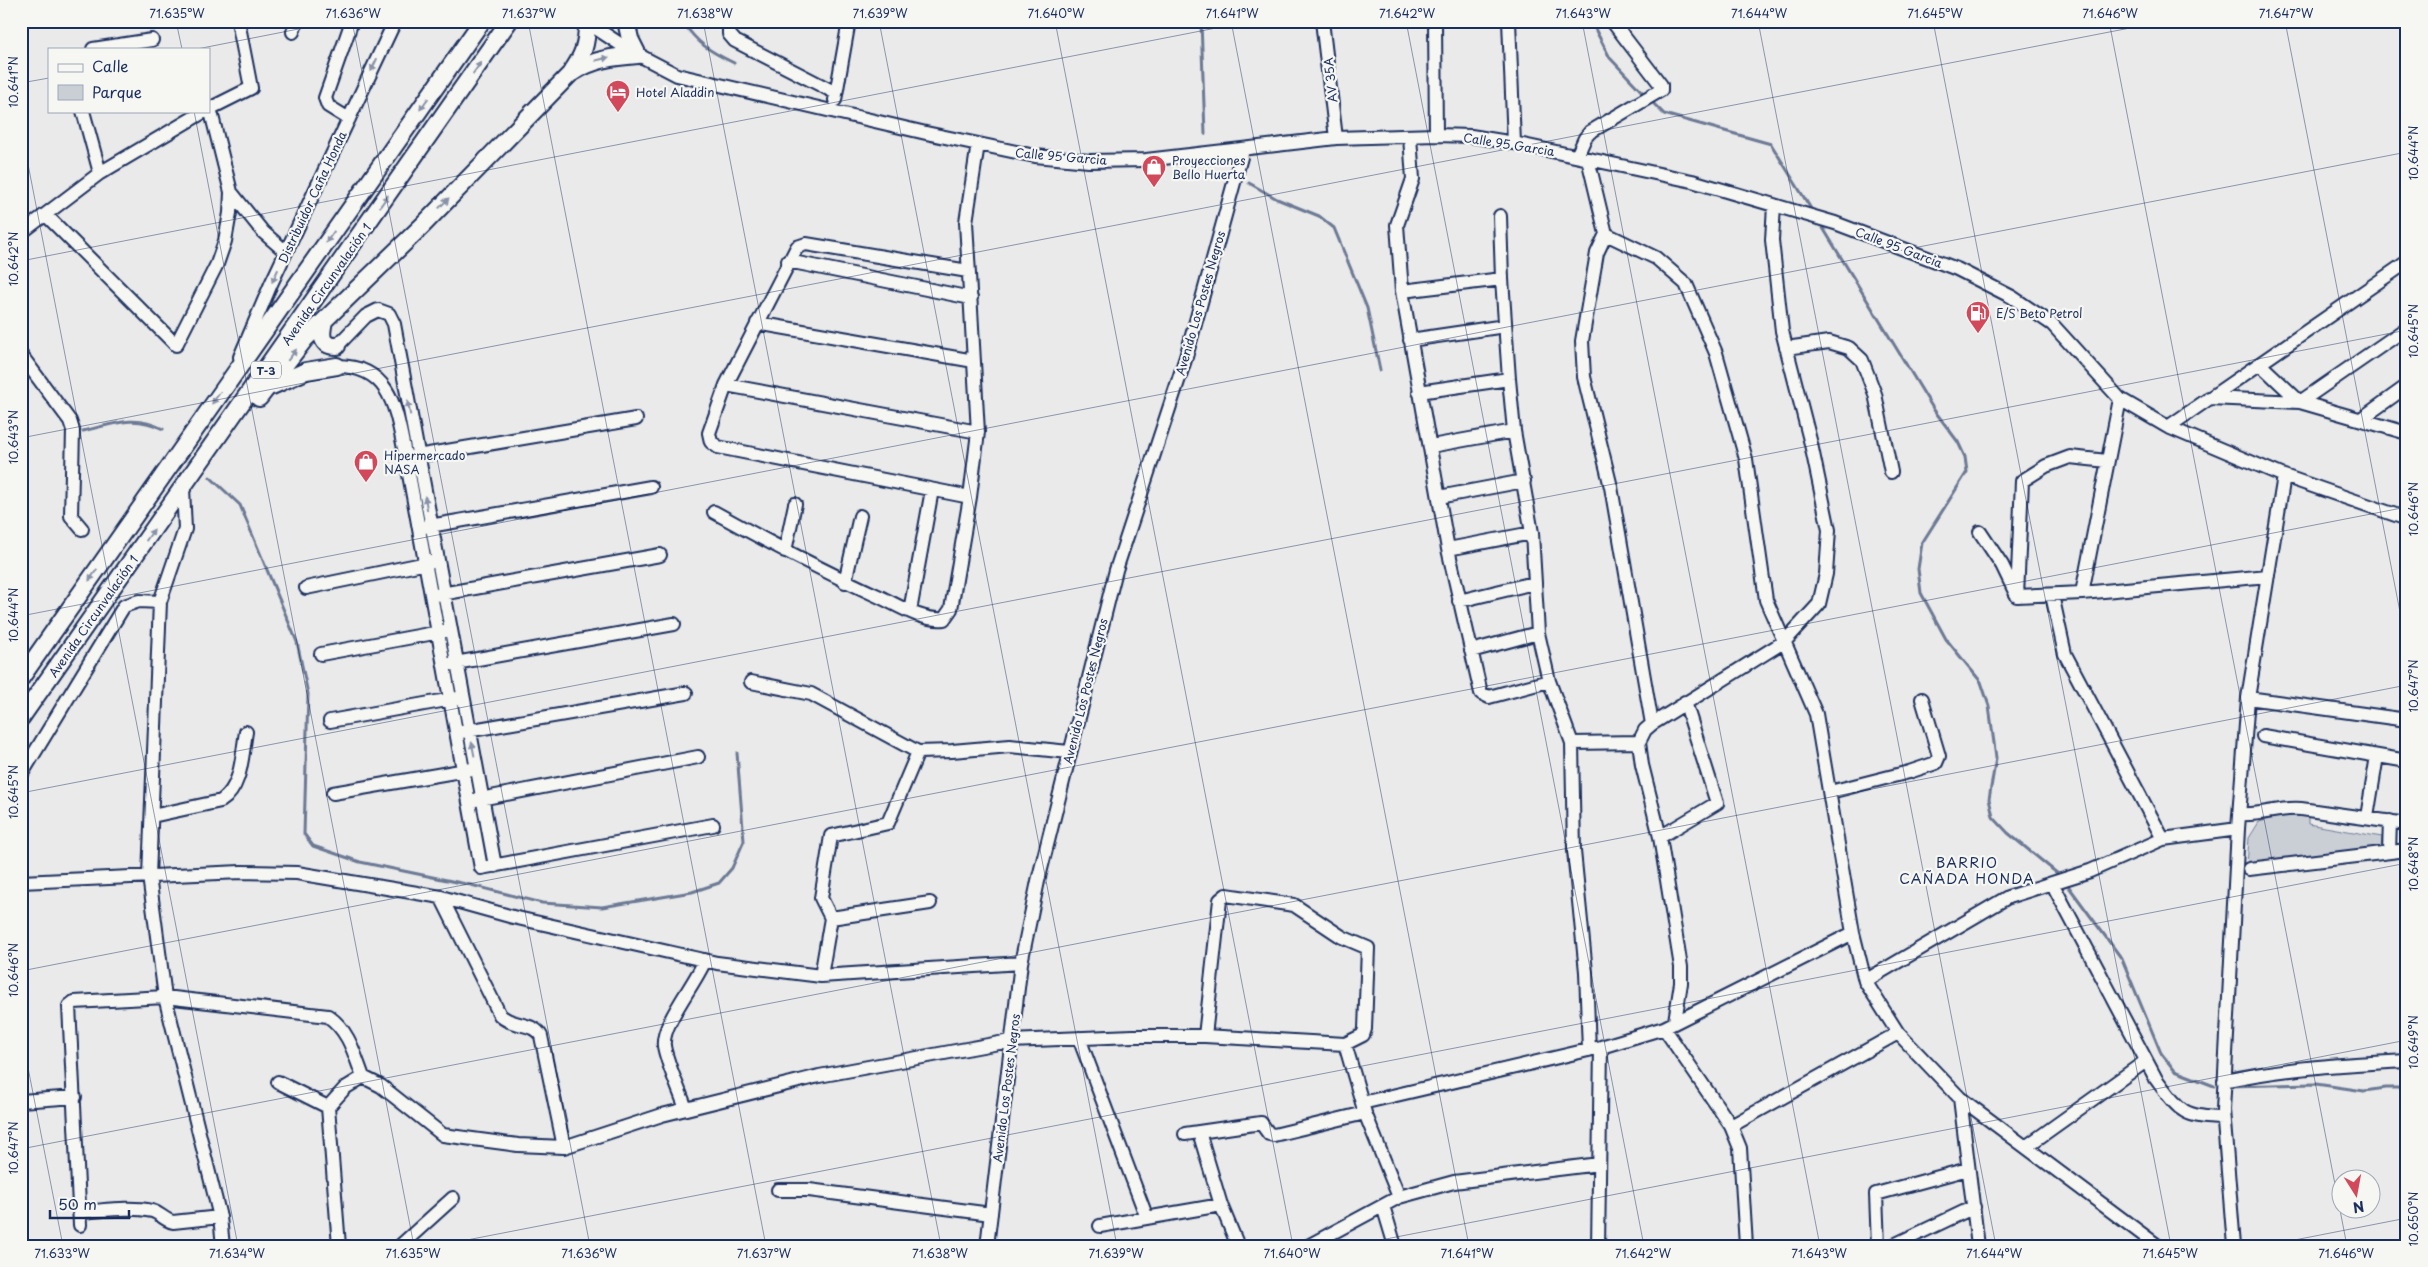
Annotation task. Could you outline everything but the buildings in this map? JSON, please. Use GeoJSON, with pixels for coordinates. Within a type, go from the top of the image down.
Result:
{"type":"FeatureCollection","features":[{"type":"Feature","properties":{"kind":"main road","name":"Avenida Circunvalación 1"},"geometry":{"type":"LineString","coordinates":[[21,678],[482,21]]}},
{"type":"Feature","properties":{"kind":"main road","name":"Avenida Circunvalación 1"},"geometry":{"type":"LineString","coordinates":[[21,718],[509,21]]}},
{"type":"Feature","properties":{"kind":"main road"},"geometry":{"type":"LineString","coordinates":[[570,74],[587,63],[610,57],[638,55],[630,39],[626,21]]}},
{"type":"Feature","properties":{"kind":"main road"},"geometry":{"type":"LineString","coordinates":[[204,459],[266,390],[305,339],[423,225],[570,74],[579,61],[587,43],[589,22]]}},
{"type":"Feature","properties":{"kind":"main road"},"geometry":{"type":"LineString","coordinates":[[324,321],[321,334],[322,339],[330,346],[337,346]]}},
{"type":"Feature","properties":{"kind":"main road"},"geometry":{"type":"LineString","coordinates":[[266,390],[290,376],[337,366]]}},
{"type":"Feature","properties":{"kind":"street"},"geometry":{"type":"LineString","coordinates":[[210,109],[251,88],[238,21]]}},
{"type":"Feature","properties":{"kind":"street"},"geometry":{"type":"LineString","coordinates":[[349,119],[328,106],[325,98],[352,21]]}},
{"type":"Feature","properties":{"kind":"street","name":"Distribuidor Caña Honda"},"geometry":{"type":"LineString","coordinates":[[233,375],[286,252],[395,21]]}},
{"type":"Feature","properties":{"kind":"street"},"geometry":{"type":"LineString","coordinates":[[729,21],[730,34],[735,41],[836,93]]}},
{"type":"Feature","properties":{"kind":"street"},"geometry":{"type":"LineString","coordinates":[[832,110],[849,21]]}},
{"type":"Feature","properties":{"kind":"street","name":"AV 35A"},"geometry":{"type":"LineString","coordinates":[[1322,21],[1336,138]]}},
{"type":"Feature","properties":{"kind":"street"},"geometry":{"type":"LineString","coordinates":[[1435,21],[1436,135]]}},
{"type":"Feature","properties":{"kind":"street"},"geometry":{"type":"LineString","coordinates":[[1509,21],[1514,143]]}},
{"type":"Feature","properties":{"kind":"street"},"geometry":{"type":"LineString","coordinates":[[1612,21],[1661,85],[1661,90],[1590,132],[1584,138],[1582,157],[1606,234],[1597,253],[1582,341],[1584,377],[1612,487],[1652,724]]}},
{"type":"Feature","properties":{"kind":"street","name":"Calle 95 Garcia"},"geometry":{"type":"LineString","coordinates":[[589,22],[638,55],[677,75],[1035,156],[1089,161],[1146,160],[1336,138],[1410,138],[1436,135],[1471,136],[1514,143],[1692,181],[1836,222],[1957,269],[2012,297],[2052,324],[2120,399],[2168,427],[2284,476],[2407,518]]}},
{"type":"Feature","properties":{"kind":"street"},"geometry":{"type":"LineString","coordinates":[[100,48],[152,40]]}},
{"type":"Feature","properties":{"kind":"street"},"geometry":{"type":"LineString","coordinates":[[83,112],[100,173]]}},
{"type":"Feature","properties":{"kind":"street"},"geometry":{"type":"LineString","coordinates":[[21,233],[100,173],[205,112]]}},
{"type":"Feature","properties":{"kind":"street"},"geometry":{"type":"LineString","coordinates":[[46,215],[176,345],[217,264],[225,241],[231,192],[209,112]]}},
{"type":"Feature","properties":{"kind":"street"},"geometry":{"type":"LineString","coordinates":[[1410,138],[1412,179],[1397,226],[1402,291],[1448,549],[1481,693],[1484,696],[1549,681]]}},
{"type":"Feature","properties":{"kind":"street"},"geometry":{"type":"LineString","coordinates":[[714,512],[845,582],[910,611],[934,620],[944,619],[951,610],[970,497],[978,432],[968,271],[967,205],[978,144]]}},
{"type":"Feature","properties":{"kind":"street","name":"Avenido Los Postes Negros"},"geometry":{"type":"LineString","coordinates":[[987,1246],[1010,1041],[1021,963],[1069,752],[1116,570],[1186,356],[1243,150]]}},
{"type":"Feature","properties":{"kind":"street"},"geometry":{"type":"LineString","coordinates":[[231,192],[263,232],[286,252]]}},
{"type":"Feature","properties":{"kind":"street"},"geometry":{"type":"LineString","coordinates":[[1675,1021],[1681,983],[1681,967],[1660,837],[1642,765],[1639,742],[1645,730],[1652,724],[1786,641],[1819,604],[1826,574],[1829,530],[1782,331],[1772,240],[1774,205]]}},
{"type":"Feature","properties":{"kind":"street"},"geometry":{"type":"LineString","coordinates":[[1500,216],[1509,379],[1514,431],[1532,533],[1538,633],[1549,681],[1572,743],[1574,851],[1595,1048],[1599,1164],[1598,1246]]}},
{"type":"Feature","properties":{"kind":"street"},"geometry":{"type":"LineString","coordinates":[[1606,234],[1656,258],[1686,284],[1716,353],[1746,459],[1766,600],[1786,641],[1816,714],[1853,932],[1865,981],[1898,1034],[1960,1098],[2027,1146],[2158,1246]]}},
{"type":"Feature","properties":{"kind":"street"},"geometry":{"type":"LineString","coordinates":[[968,271],[806,244],[797,247],[788,261],[726,386],[709,433],[711,442],[718,446],[970,497]]}},
{"type":"Feature","properties":{"kind":"street"},"geometry":{"type":"LineString","coordinates":[[788,261],[970,298]]}},
{"type":"Feature","properties":{"kind":"street"},"geometry":{"type":"LineString","coordinates":[[2168,427],[2407,262]]}},
{"type":"Feature","properties":{"kind":"street"},"geometry":{"type":"LineString","coordinates":[[1402,291],[1502,279]]}},
{"type":"Feature","properties":{"kind":"street"},"geometry":{"type":"LineString","coordinates":[[337,346],[366,316],[378,310],[389,314],[394,324],[412,456],[431,563],[463,731],[476,768],[495,866]]}},
{"type":"Feature","properties":{"kind":"street"},"geometry":{"type":"LineString","coordinates":[[757,323],[974,361]]}},
{"type":"Feature","properties":{"kind":"street"},"geometry":{"type":"LineString","coordinates":[[1410,340],[1505,326]]}},
{"type":"Feature","properties":{"kind":"street"},"geometry":{"type":"LineString","coordinates":[[2300,402],[2407,328]]}},
{"type":"Feature","properties":{"kind":"street"},"geometry":{"type":"LineString","coordinates":[[1786,348],[1829,342],[1849,348],[1862,360],[1875,394],[1891,472]]}},
{"type":"Feature","properties":{"kind":"street"},"geometry":{"type":"LineString","coordinates":[[21,354],[70,421],[73,430],[71,516],[82,528]]}},
{"type":"Feature","properties":{"kind":"street"},"geometry":{"type":"LineString","coordinates":[[2260,364],[2300,402]]}},
{"type":"Feature","properties":{"kind":"street"},"geometry":{"type":"LineString","coordinates":[[337,366],[350,366],[364,371],[383,383],[393,402],[412,456]]}},
{"type":"Feature","properties":{"kind":"street"},"geometry":{"type":"LineString","coordinates":[[1419,392],[1509,379]]}},
{"type":"Feature","properties":{"kind":"street"},"geometry":{"type":"LineString","coordinates":[[726,386],[978,432]]}},
{"type":"Feature","properties":{"kind":"street"},"geometry":{"type":"LineString","coordinates":[[2361,419],[2407,386]]}},
{"type":"Feature","properties":{"kind":"street"},"geometry":{"type":"LineString","coordinates":[[2209,398],[2300,402],[2407,433]]}},
{"type":"Feature","properties":{"kind":"street"},"geometry":{"type":"LineString","coordinates":[[2082,593],[2120,399]]}},
{"type":"Feature","properties":{"kind":"street"},"geometry":{"type":"LineString","coordinates":[[412,456],[636,419]]}},
{"type":"Feature","properties":{"kind":"street"},"geometry":{"type":"LineString","coordinates":[[1431,446],[1514,431]]}},
{"type":"Feature","properties":{"kind":"street"},"geometry":{"type":"LineString","coordinates":[[2017,596],[2022,481],[2046,466],[2070,457],[2107,461]]}},
{"type":"Feature","properties":{"kind":"street"},"geometry":{"type":"LineString","coordinates":[[2234,1246],[2223,1118],[2238,829],[2248,698],[2284,476]]}},
{"type":"Feature","properties":{"kind":"street"},"geometry":{"type":"LineString","coordinates":[[1439,498],[1524,481]]}},
{"type":"Feature","properties":{"kind":"street"},"geometry":{"type":"LineString","coordinates":[[425,527],[651,487]]}},
{"type":"Feature","properties":{"kind":"street"},"geometry":{"type":"LineString","coordinates":[[183,488],[185,529],[160,602],[149,876],[165,997],[220,1217],[223,1246]]}},
{"type":"Feature","properties":{"kind":"street"},"geometry":{"type":"LineString","coordinates":[[910,611],[932,490]]}},
{"type":"Feature","properties":{"kind":"street"},"geometry":{"type":"LineString","coordinates":[[785,551],[795,504]]}},
{"type":"Feature","properties":{"kind":"street"},"geometry":{"type":"LineString","coordinates":[[845,582],[860,516]]}},
{"type":"Feature","properties":{"kind":"street"},"geometry":{"type":"LineString","coordinates":[[1980,532],[2002,566],[2017,596]]}},
{"type":"Feature","properties":{"kind":"street"},"geometry":{"type":"LineString","coordinates":[[1448,549],[1532,533]]}},
{"type":"Feature","properties":{"kind":"street"},"geometry":{"type":"LineString","coordinates":[[437,595],[660,555]]}},
{"type":"Feature","properties":{"kind":"street"},"geometry":{"type":"LineString","coordinates":[[306,588],[431,563]]}},
{"type":"Feature","properties":{"kind":"street"},"geometry":{"type":"LineString","coordinates":[[2017,596],[2082,593],[2268,576]]}},
{"type":"Feature","properties":{"kind":"street"},"geometry":{"type":"LineString","coordinates":[[1459,601],[1534,583]]}},
{"type":"Feature","properties":{"kind":"street"},"geometry":{"type":"LineString","coordinates":[[2052,595],[2065,654],[2163,839]]}},
{"type":"Feature","properties":{"kind":"street"},"geometry":{"type":"LineString","coordinates":[[21,775],[124,606],[139,601],[160,602]]}},
{"type":"Feature","properties":{"kind":"street"},"geometry":{"type":"LineString","coordinates":[[450,664],[674,624]]}},
{"type":"Feature","properties":{"kind":"street"},"geometry":{"type":"LineString","coordinates":[[321,654],[444,631]]}},
{"type":"Feature","properties":{"kind":"street"},"geometry":{"type":"LineString","coordinates":[[1471,651],[1538,633]]}},
{"type":"Feature","properties":{"kind":"street"},"geometry":{"type":"LineString","coordinates":[[751,682],[811,694],[918,752],[1010,746],[1069,752]]}},
{"type":"Feature","properties":{"kind":"street"},"geometry":{"type":"LineString","coordinates":[[463,731],[686,693]]}},
{"type":"Feature","properties":{"kind":"street"},"geometry":{"type":"LineString","coordinates":[[2248,698],[2407,720]]}},
{"type":"Feature","properties":{"kind":"street"},"geometry":{"type":"LineString","coordinates":[[330,721],[457,699]]}},
{"type":"Feature","properties":{"kind":"street"},"geometry":{"type":"LineString","coordinates":[[1830,792],[1909,772],[1936,763],[1939,756],[1922,699]]}},
{"type":"Feature","properties":{"kind":"street"},"geometry":{"type":"LineString","coordinates":[[1660,837],[1717,803],[1685,702]]}},
{"type":"Feature","properties":{"kind":"street"},"geometry":{"type":"LineString","coordinates":[[463,731],[463,770],[481,868],[713,825]]}},
{"type":"Feature","properties":{"kind":"street"},"geometry":{"type":"LineString","coordinates":[[152,816],[221,801],[228,797],[235,787],[246,732]]}},
{"type":"Feature","properties":{"kind":"street"},"geometry":{"type":"LineString","coordinates":[[2263,736],[2407,761]]}},
{"type":"Feature","properties":{"kind":"street"},"geometry":{"type":"LineString","coordinates":[[1572,743],[1639,742]]}},
{"type":"Feature","properties":{"kind":"street"},"geometry":{"type":"LineString","coordinates":[[821,976],[831,918],[821,898],[831,836],[888,823],[918,752]]}},
{"type":"Feature","properties":{"kind":"street"},"geometry":{"type":"LineString","coordinates":[[2367,817],[2377,756]]}},
{"type":"Feature","properties":{"kind":"street"},"geometry":{"type":"LineString","coordinates":[[469,801],[698,757]]}},
{"type":"Feature","properties":{"kind":"street"},"geometry":{"type":"LineString","coordinates":[[333,793],[476,768]]}},
{"type":"Feature","properties":{"kind":"street"},"geometry":{"type":"LineString","coordinates":[[2239,814],[2258,814],[2290,808],[2367,817],[2407,824]]}},
{"type":"Feature","properties":{"kind":"street"},"geometry":{"type":"LineString","coordinates":[[2389,852],[2390,821]]}},
{"type":"Feature","properties":{"kind":"street"},"geometry":{"type":"LineString","coordinates":[[1865,981],[2008,897],[2090,871],[2163,839],[2238,829]]}},
{"type":"Feature","properties":{"kind":"street"},"geometry":{"type":"LineString","coordinates":[[475,836],[489,834]]}},
{"type":"Feature","properties":{"kind":"street"},"geometry":{"type":"LineString","coordinates":[[2249,869],[2407,850]]}},
{"type":"Feature","properties":{"kind":"street"},"geometry":{"type":"LineString","coordinates":[[21,882],[241,872],[297,873],[441,898],[514,917],[705,960],[821,976],[1021,963]]}},
{"type":"Feature","properties":{"kind":"street"},"geometry":{"type":"LineString","coordinates":[[2052,883],[2146,1061],[2174,1104],[2185,1113],[2202,1118],[2223,1118]]}},
{"type":"Feature","properties":{"kind":"street"},"geometry":{"type":"LineString","coordinates":[[80,1225],[70,1004],[165,997],[328,1016],[337,1023],[349,1039],[362,1078],[381,1086],[443,1135],[518,1145],[564,1147],[686,1109],[819,1076],[1010,1041],[1205,1036],[1345,1044],[1363,1036],[1365,1029],[1368,948],[1342,937],[1294,905],[1226,895],[1220,900],[1205,1036]]}},
{"type":"Feature","properties":{"kind":"street"},"geometry":{"type":"LineString","coordinates":[[441,898],[500,1015],[507,1021],[537,1030],[541,1036],[564,1147]]}},
{"type":"Feature","properties":{"kind":"street"},"geometry":{"type":"LineString","coordinates":[[831,918],[930,903]]}},
{"type":"Feature","properties":{"kind":"street"},"geometry":{"type":"LineString","coordinates":[[1185,1134],[1261,1123],[1268,1134],[1274,1134],[1664,1028],[1853,932]]}},
{"type":"Feature","properties":{"kind":"street"},"geometry":{"type":"LineString","coordinates":[[686,1109],[664,1046],[666,1028],[698,977],[705,960]]}},
{"type":"Feature","properties":{"kind":"street"},"geometry":{"type":"LineString","coordinates":[[1664,1028],[1731,1126],[1740,1148],[1746,1246]]}},
{"type":"Feature","properties":{"kind":"street"},"geometry":{"type":"LineString","coordinates":[[1731,1126],[1898,1034]]}},
{"type":"Feature","properties":{"kind":"street"},"geometry":{"type":"LineString","coordinates":[[1079,1038],[1147,1218]]}},
{"type":"Feature","properties":{"kind":"street"},"geometry":{"type":"LineString","coordinates":[[1345,1044],[1364,1108],[1399,1197]]}},
{"type":"Feature","properties":{"kind":"street"},"geometry":{"type":"LineString","coordinates":[[2027,1146],[2146,1061]]}},
{"type":"Feature","properties":{"kind":"street"},"geometry":{"type":"LineString","coordinates":[[2224,1081],[2298,1069],[2355,1063],[2407,1061]]}},
{"type":"Feature","properties":{"kind":"street"},"geometry":{"type":"LineString","coordinates":[[339,1246],[328,1108],[345,1088],[362,1078]]}},
{"type":"Feature","properties":{"kind":"street"},"geometry":{"type":"LineString","coordinates":[[278,1082],[328,1108]]}},
{"type":"Feature","properties":{"kind":"street"},"geometry":{"type":"LineString","coordinates":[[21,1101],[75,1097]]}},
{"type":"Feature","properties":{"kind":"street"},"geometry":{"type":"LineString","coordinates":[[1960,1098],[1978,1246]]}},
{"type":"Feature","properties":{"kind":"street"},"geometry":{"type":"LineString","coordinates":[[1199,1132],[1221,1205],[1238,1246]]}},
{"type":"Feature","properties":{"kind":"street"},"geometry":{"type":"LineString","coordinates":[[1308,1246],[1399,1197],[1454,1182],[1599,1164]]}},
{"type":"Feature","properties":{"kind":"street"},"geometry":{"type":"LineString","coordinates":[[1878,1246],[1876,1194],[1968,1169]]}},
{"type":"Feature","properties":{"kind":"street"},"geometry":{"type":"LineString","coordinates":[[778,1190],[809,1190],[991,1214]]}},
{"type":"Feature","properties":{"kind":"street"},"geometry":{"type":"LineString","coordinates":[[400,1246],[453,1198]]}},
{"type":"Feature","properties":{"kind":"street"},"geometry":{"type":"LineString","coordinates":[[1100,1226],[1221,1205]]}},
{"type":"Feature","properties":{"kind":"street"},"geometry":{"type":"LineString","coordinates":[[1383,1206],[1395,1246]]}},
{"type":"Feature","properties":{"kind":"street"},"geometry":{"type":"LineString","coordinates":[[1892,1246],[1974,1207]]}},
{"type":"Feature","properties":{"kind":"street"},"geometry":{"type":"LineString","coordinates":[[80,1212],[153,1211],[166,1220],[173,1222],[220,1217]]}},
{"type":"Feature","properties":{"kind":"green space"},"geometry":{"type":"Polygon","coordinates":[[[2288,814],[2308,817],[2308,824],[2382,837],[2381,849],[2247,866],[2249,838],[2259,822],[2288,814]]]}},
{"type":"Feature","properties":{"kind":"waterway"},"geometry":{"type":"LineString","coordinates":[[682,21],[693,36],[705,46],[734,63]]}},
{"type":"Feature","properties":{"kind":"waterway"},"geometry":{"type":"LineString","coordinates":[[1201,21],[1205,134]]}},
{"type":"Feature","properties":{"kind":"waterway"},"geometry":{"type":"LineString","coordinates":[[1591,21],[1610,58],[1645,95]]}},
{"type":"Feature","properties":{"kind":"waterway"},"geometry":{"type":"LineString","coordinates":[[1654,104],[1664,114],[1771,144],[1813,212]]}},
{"type":"Feature","properties":{"kind":"waterway"},"geometry":{"type":"LineString","coordinates":[[1249,183],[1277,199],[1319,216],[1334,228],[1367,308],[1380,370]]}},
{"type":"Feature","properties":{"kind":"waterway"},"geometry":{"type":"LineString","coordinates":[[1820,223],[1934,410],[1958,442],[1965,457],[1967,472],[1922,543],[1918,569],[1921,593],[1946,639],[1981,682],[1989,706],[1996,758],[1989,799],[1993,817],[2008,833],[2058,874]]}},
{"type":"Feature","properties":{"kind":"waterway"},"geometry":{"type":"LineString","coordinates":[[83,431],[114,423],[133,421],[153,424],[163,429]]}},
{"type":"Feature","properties":{"kind":"waterway"},"geometry":{"type":"LineString","coordinates":[[210,477],[240,505],[297,642],[308,694],[304,834],[313,846],[360,862],[471,885],[542,903],[602,907],[692,892],[719,883],[732,868],[744,841],[737,753]]}},
{"type":"Feature","properties":{"kind":"waterway"},"geometry":{"type":"LineString","coordinates":[[2069,887],[2122,959],[2161,1053],[2175,1071],[2214,1086]]}},
{"type":"Feature","properties":{"kind":"waterway"},"geometry":{"type":"LineString","coordinates":[[2228,1086],[2316,1084],[2364,1091],[2407,1088]]}},
{"type":"Feature","properties":{"kind":"place","name":"Hotel Aladdin"},"geometry":{"type":"Point","coordinates":[618,113]}},
{"type":"Feature","properties":{"kind":"place","name":"Proyecciones Bello Huerta"},"geometry":{"type":"Point","coordinates":[1154,188]}},
{"type":"Feature","properties":{"kind":"place","name":"E/S Beto Petrol"},"geometry":{"type":"Point","coordinates":[1978,334]}},
{"type":"Feature","properties":{"kind":"place","name":"Hipermercado NASA"},"geometry":{"type":"Point","coordinates":[366,483]}},
{"type":"Feature","properties":{"kind":"district","name":"BARRIO CAÑADA HONDA"},"geometry":{"type":"Point","coordinates":[1967,870]}}]}
